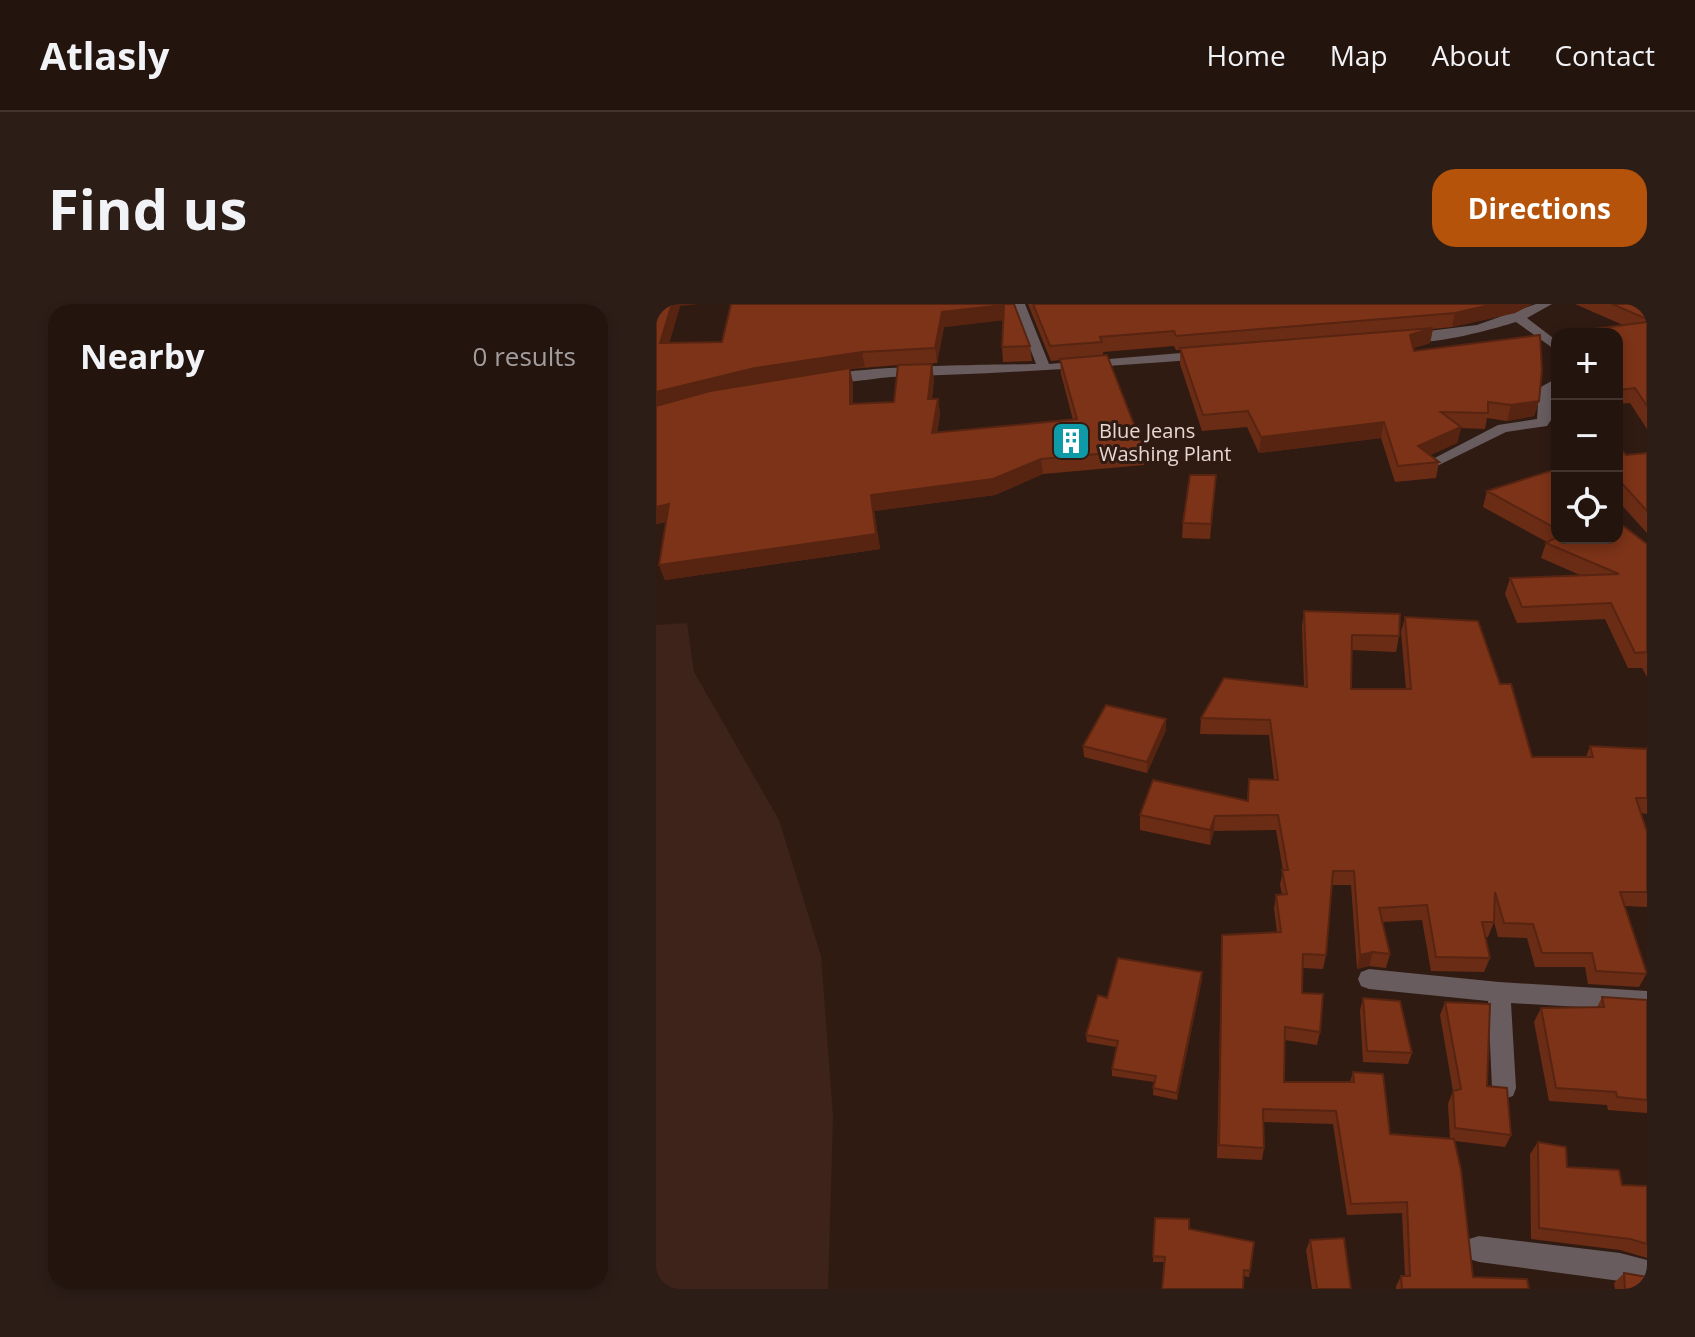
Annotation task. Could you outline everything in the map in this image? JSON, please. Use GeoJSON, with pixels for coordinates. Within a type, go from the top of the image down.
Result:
{"type":"FeatureCollection","features":[{"type":"Feature","properties":{"kind":"street"},"geometry":{"type":"LineString","coordinates":[[1019,304],[1044,368]]}},
{"type":"Feature","properties":{"kind":"street"},"geometry":{"type":"LineString","coordinates":[[1390,339],[1452,334],[1520,319],[1546,304]]}},
{"type":"Feature","properties":{"kind":"street"},"geometry":{"type":"LineString","coordinates":[[1520,319],[1551,342]]}},
{"type":"Feature","properties":{"kind":"street"},"geometry":{"type":"LineString","coordinates":[[807,381],[868,374],[1044,368],[1217,354]]}},
{"type":"Feature","properties":{"kind":"street"},"geometry":{"type":"LineString","coordinates":[[1434,462],[1503,428],[1542,423],[1546,417],[1546,388],[1551,385]]}},
{"type":"Feature","properties":{"kind":"street"},"geometry":{"type":"LineString","coordinates":[[1369,979],[1499,992],[1647,1001]]}},
{"type":"Feature","properties":{"kind":"street"},"geometry":{"type":"LineString","coordinates":[[1499,992],[1504,1088]]}},
{"type":"Feature","properties":{"kind":"street"},"geometry":{"type":"LineString","coordinates":[[1479,1249],[1620,1267],[1647,1274]]}},
{"type":"Feature","properties":{"kind":"shaded area"},"geometry":{"type":"Polygon","coordinates":[[[687,623],[694,672],[779,820],[821,956],[833,1117],[828,1289],[656,1289],[656,625],[687,623]]]}},
{"type":"Feature","properties":{"kind":"building"},"geometry":{"type":"Polygon","coordinates":[[[656,304],[672,304],[660,343],[722,342],[731,304],[1014,304],[1030,346],[1002,347],[1004,305],[942,312],[935,348],[862,352],[755,368],[656,392],[656,304]]]}},
{"type":"Feature","properties":{"kind":"building"},"geometry":{"type":"Polygon","coordinates":[[[1033,304],[1494,304],[1455,313],[1176,336],[1174,331],[1100,337],[1102,342],[1050,346],[1033,304]]]}},
{"type":"Feature","properties":{"kind":"building"},"geometry":{"type":"Polygon","coordinates":[[[1612,304],[1647,304],[1647,319],[1612,304]]]}},
{"type":"Feature","properties":{"kind":"building"},"geometry":{"type":"Polygon","coordinates":[[[1647,322],[1647,406],[1635,388],[1623,390],[1623,328],[1601,328],[1647,322]]]}},
{"type":"Feature","properties":{"kind":"building"},"geometry":{"type":"Polygon","coordinates":[[[1433,328],[1410,335],[1414,351],[1540,335],[1542,370],[1539,401],[1511,405],[1488,402],[1488,413],[1441,412],[1461,427],[1418,446],[1439,462],[1398,466],[1384,422],[1261,437],[1248,411],[1203,415],[1180,348],[1433,328]]]}},
{"type":"Feature","properties":{"kind":"building"},"geometry":{"type":"Polygon","coordinates":[[[1107,355],[1144,450],[1041,459],[993,479],[871,495],[876,534],[659,565],[669,504],[656,507],[656,406],[710,391],[850,368],[850,404],[894,402],[898,365],[932,364],[928,399],[938,399],[932,433],[1077,419],[1060,359],[1107,355]]]}},
{"type":"Feature","properties":{"kind":"building"},"geometry":{"type":"Polygon","coordinates":[[[1623,452],[1626,455],[1647,453],[1647,511],[1623,485],[1623,452]]]}},
{"type":"Feature","properties":{"kind":"building"},"geometry":{"type":"Polygon","coordinates":[[[1550,471],[1551,526],[1487,491],[1550,471]]]}},
{"type":"Feature","properties":{"kind":"building"},"geometry":{"type":"Polygon","coordinates":[[[1190,475],[1216,475],[1211,524],[1183,523],[1190,475]]]}},
{"type":"Feature","properties":{"kind":"building"},"geometry":{"type":"Polygon","coordinates":[[[1623,526],[1647,544],[1647,652],[1635,653],[1611,603],[1522,607],[1510,578],[1619,574],[1546,543],[1551,540],[1551,544],[1623,544],[1623,526]]]}},
{"type":"Feature","properties":{"kind":"building"},"geometry":{"type":"Polygon","coordinates":[[[1304,611],[1400,614],[1399,636],[1352,635],[1351,689],[1411,689],[1405,617],[1478,621],[1500,684],[1511,684],[1532,757],[1593,757],[1590,746],[1647,749],[1647,798],[1636,798],[1647,832],[1647,892],[1620,892],[1647,974],[1596,971],[1592,953],[1542,953],[1533,924],[1504,923],[1495,892],[1494,922],[1482,922],[1490,958],[1436,957],[1427,905],[1379,908],[1390,954],[1373,952],[1360,955],[1354,871],[1333,871],[1326,955],[1303,954],[1302,993],[1323,994],[1320,1032],[1285,1027],[1284,1082],[1354,1082],[1353,1072],[1383,1074],[1390,1134],[1454,1139],[1461,1170],[1473,1277],[1527,1279],[1529,1289],[1402,1289],[1401,1276],[1410,1276],[1407,1202],[1351,1204],[1336,1111],[1263,1109],[1264,1148],[1219,1145],[1222,935],[1281,932],[1276,895],[1287,894],[1282,870],[1288,870],[1278,815],[1215,816],[1210,830],[1140,815],[1153,780],[1248,801],[1249,779],[1278,780],[1270,720],[1201,718],[1224,678],[1307,687],[1304,611]]]}},
{"type":"Feature","properties":{"kind":"building"},"geometry":{"type":"Polygon","coordinates":[[[1106,705],[1166,719],[1147,762],[1083,746],[1106,705]]]}},
{"type":"Feature","properties":{"kind":"building"},"geometry":{"type":"Polygon","coordinates":[[[1118,958],[1202,972],[1177,1093],[1153,1088],[1156,1076],[1112,1069],[1118,1041],[1086,1035],[1098,995],[1107,998],[1118,958]]]}},
{"type":"Feature","properties":{"kind":"building"},"geometry":{"type":"Polygon","coordinates":[[[1602,997],[1647,1000],[1647,1100],[1617,1097],[1616,1092],[1556,1088],[1541,1008],[1604,1007],[1602,997]]]}},
{"type":"Feature","properties":{"kind":"building"},"geometry":{"type":"Polygon","coordinates":[[[1363,998],[1400,1001],[1412,1053],[1367,1051],[1363,998]]]}},
{"type":"Feature","properties":{"kind":"building"},"geometry":{"type":"Polygon","coordinates":[[[1445,1002],[1490,1004],[1487,1086],[1507,1088],[1511,1135],[1455,1128],[1453,1091],[1461,1089],[1445,1002]]]}},
{"type":"Feature","properties":{"kind":"building"},"geometry":{"type":"Polygon","coordinates":[[[1538,1142],[1566,1147],[1567,1167],[1619,1170],[1622,1185],[1647,1186],[1647,1244],[1630,1239],[1539,1228],[1538,1142]]]}},
{"type":"Feature","properties":{"kind":"building"},"geometry":{"type":"Polygon","coordinates":[[[1155,1218],[1189,1219],[1189,1229],[1254,1242],[1250,1271],[1244,1270],[1243,1289],[1162,1289],[1165,1257],[1153,1256],[1155,1218]]]}},
{"type":"Feature","properties":{"kind":"building"},"geometry":{"type":"Polygon","coordinates":[[[1344,1238],[1351,1289],[1317,1289],[1310,1240],[1344,1238]]]}},
{"type":"Feature","properties":{"kind":"building"},"geometry":{"type":"Polygon","coordinates":[[[1624,1273],[1647,1277],[1647,1289],[1625,1289],[1624,1273]]]}},
{"type":"Feature","properties":{"kind":"place","name":"Blue Jeans Washing Plant"},"geometry":{"type":"Point","coordinates":[1071,441]}}]}
